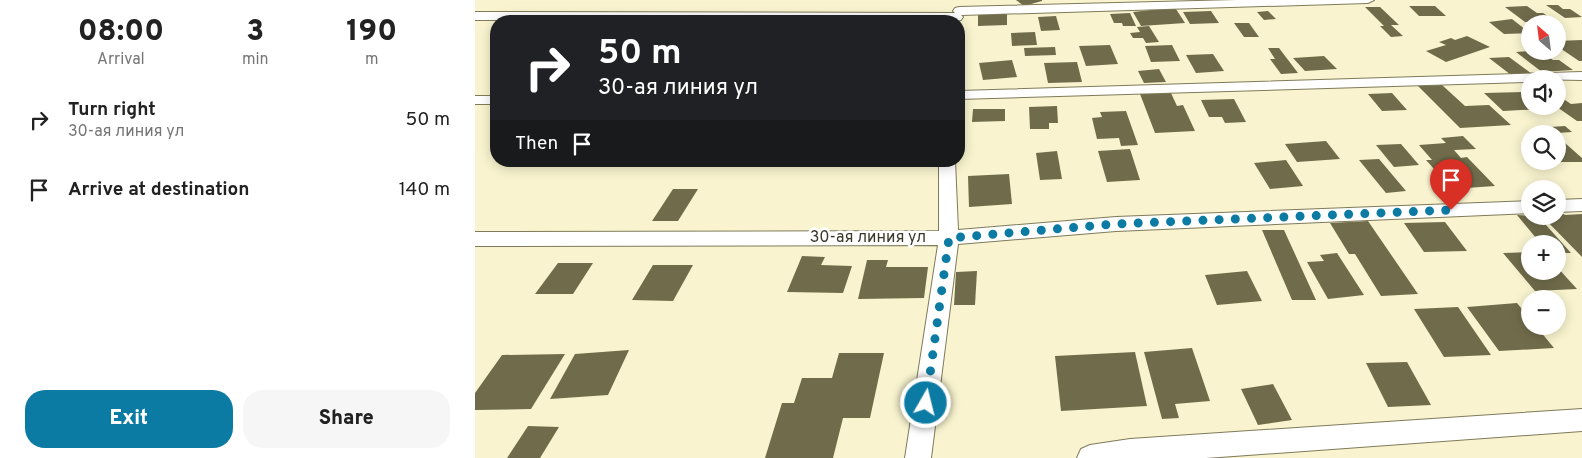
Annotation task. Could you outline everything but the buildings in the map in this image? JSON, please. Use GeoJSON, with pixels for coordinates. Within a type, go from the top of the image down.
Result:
{"type":"FeatureCollection","features":[{"type":"Feature","properties":{"kind":"street"},"geometry":{"type":"LineString","coordinates":[[596,15],[958,12],[1196,2],[1368,0]]}},
{"type":"Feature","properties":{"kind":"street"},"geometry":{"type":"LineString","coordinates":[[475,16],[490,16]]}},
{"type":"Feature","properties":{"kind":"street"},"geometry":{"type":"LineString","coordinates":[[965,95],[1582,76]]}},
{"type":"Feature","properties":{"kind":"street"},"geometry":{"type":"LineString","coordinates":[[475,100],[490,100]]}},
{"type":"Feature","properties":{"kind":"street"},"geometry":{"type":"LineString","coordinates":[[918,458],[949,238],[947,167]]}},
{"type":"Feature","properties":{"kind":"street"},"geometry":{"type":"LineString","coordinates":[[1566,206],[1582,205]]}},
{"type":"Feature","properties":{"kind":"street","name":"30-ая линия ул"},"geometry":{"type":"LineString","coordinates":[[475,239],[949,238],[1115,224],[1521,207]]}},
{"type":"Feature","properties":{"kind":"street"},"geometry":{"type":"LineString","coordinates":[[1089,458],[1130,451],[1582,420]]}},
{"type":"Feature","properties":{"kind":"route"},"geometry":{"type":"LineString","coordinates":[[926,403],[949,238],[1115,224],[1451,210]]}}]}
